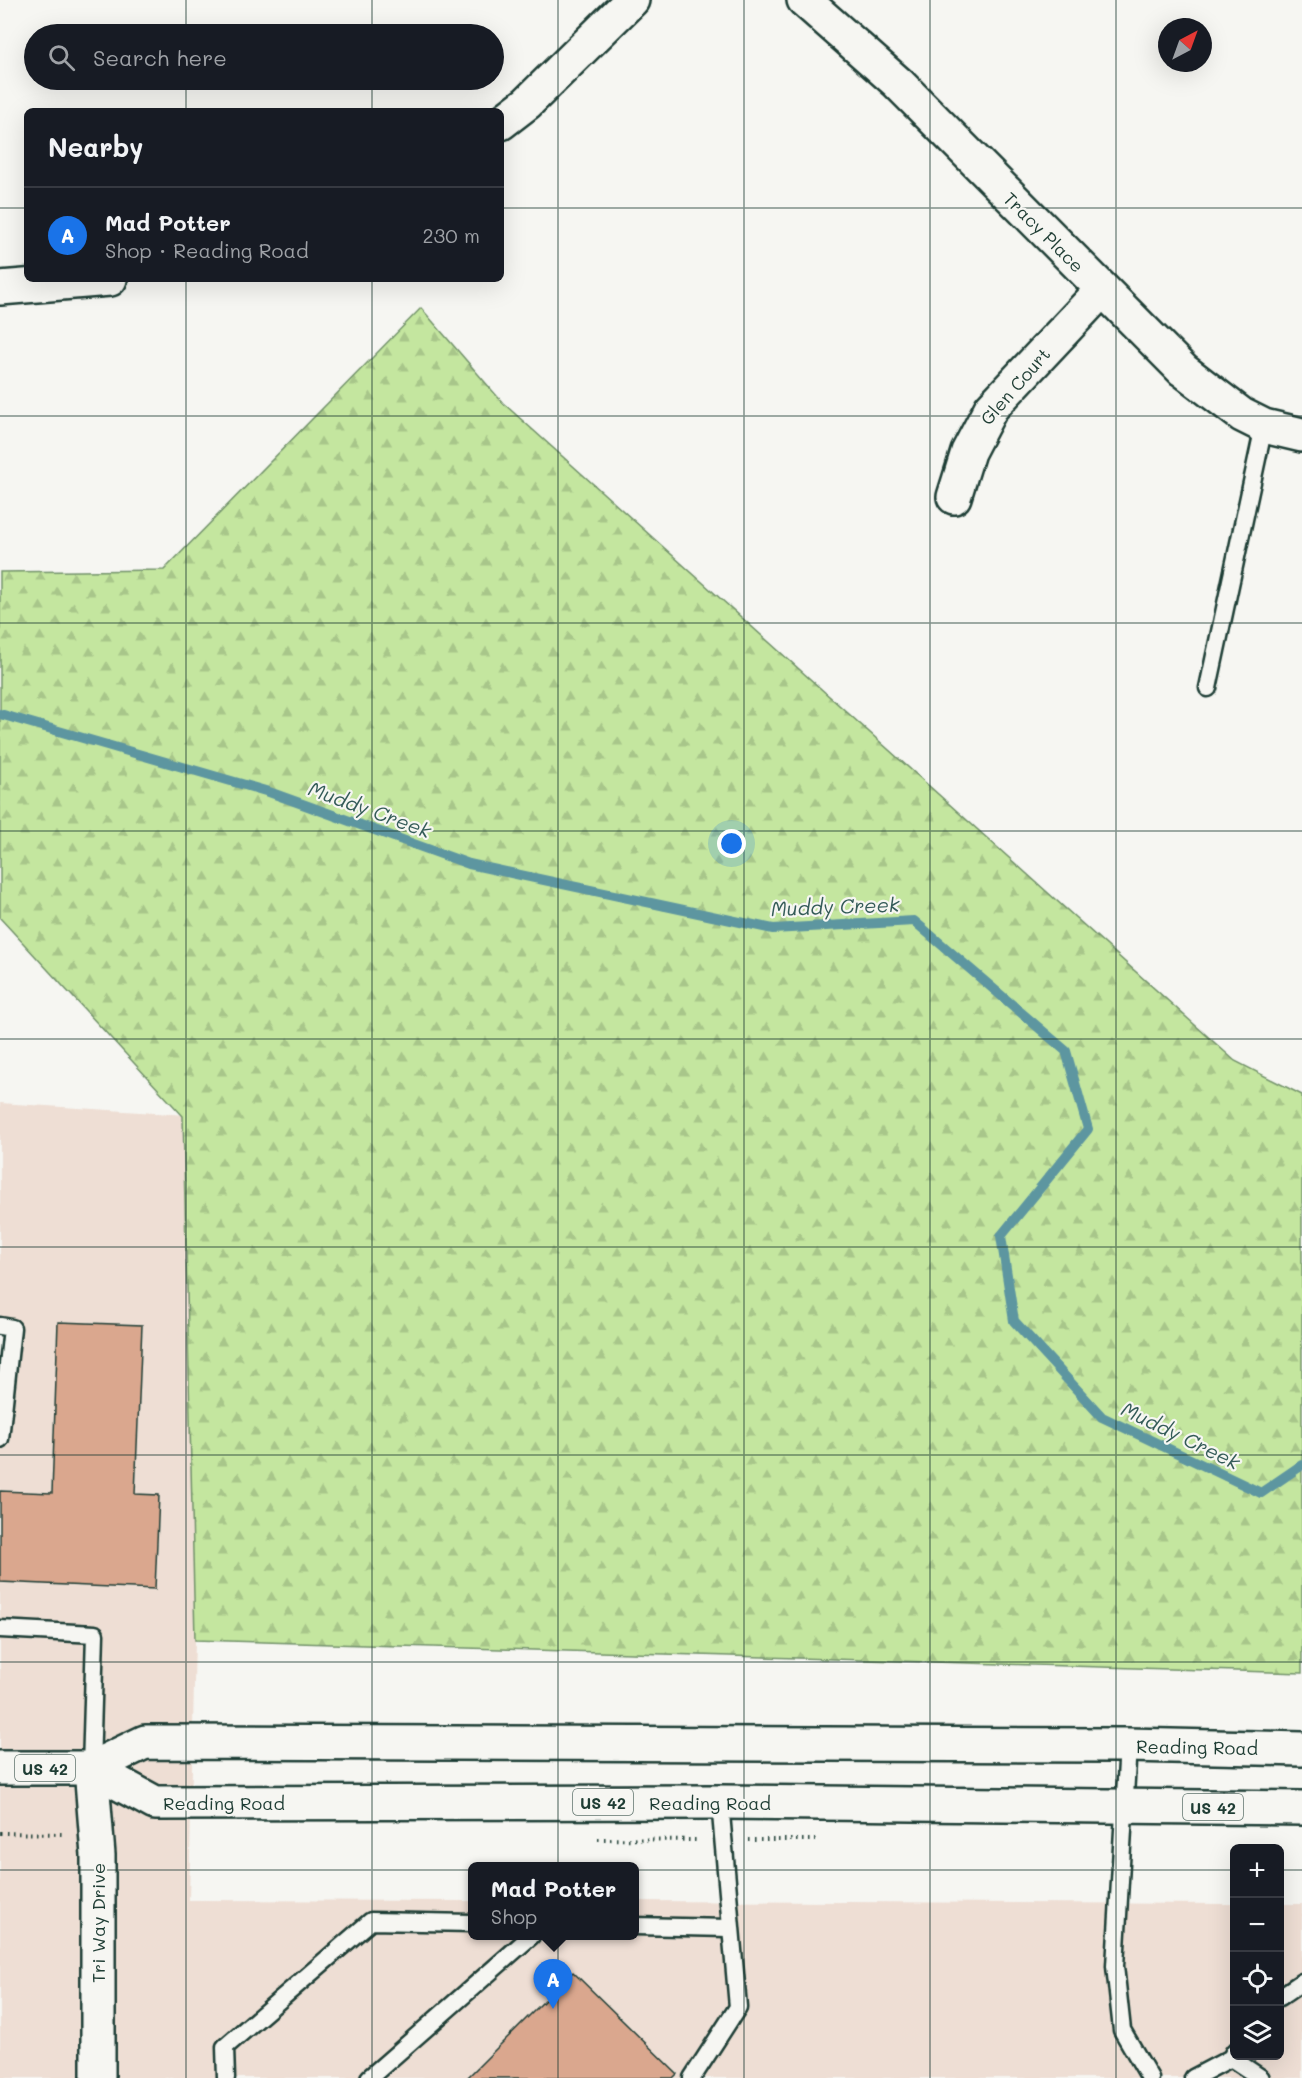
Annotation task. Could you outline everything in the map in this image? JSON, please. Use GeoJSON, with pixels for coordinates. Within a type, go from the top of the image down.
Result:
{"type":"FeatureCollection","features":[{"type":"Feature","properties":{"kind":"main road"},"geometry":{"type":"LineString","coordinates":[[504,121],[527,103],[632,0]]}},
{"type":"Feature","properties":{"kind":"main road","name":"Tracy Place"},"geometry":{"type":"LineString","coordinates":[[804,0],[898,83],[1191,377],[1221,402],[1264,426],[1302,435]]}},
{"type":"Feature","properties":{"kind":"main road"},"geometry":{"type":"LineString","coordinates":[[0,288],[73,282]]}},
{"type":"Feature","properties":{"kind":"main road","name":"Glen Court"},"geometry":{"type":"LineString","coordinates":[[954,497],[968,452],[992,408],[1102,290]]}},
{"type":"Feature","properties":{"kind":"main road","name":"Reading Road"},"geometry":{"type":"LineString","coordinates":[[0,1768],[91,1768],[146,1742],[1128,1745],[1302,1749]]}},
{"type":"Feature","properties":{"kind":"main road","name":"Reading Road"},"geometry":{"type":"LineString","coordinates":[[91,1768],[154,1803],[720,1802],[1302,1808]]}},
{"type":"Feature","properties":{"kind":"main road","name":"Tri Way Drive"},"geometry":{"type":"LineString","coordinates":[[91,1768],[98,1855],[98,2078]]}},
{"type":"Feature","properties":{"kind":"lane"},"geometry":{"type":"LineString","coordinates":[[1208,688],[1264,426]]}},
{"type":"Feature","properties":{"kind":"lane"},"geometry":{"type":"LineString","coordinates":[[0,1326],[12,1328],[0,1439]]}},
{"type":"Feature","properties":{"kind":"lane"},"geometry":{"type":"LineString","coordinates":[[0,1629],[95,1634],[91,1768]]}},
{"type":"Feature","properties":{"kind":"lane"},"geometry":{"type":"LineString","coordinates":[[1128,1745],[1115,1966],[1122,2030],[1150,2078]]}},
{"type":"Feature","properties":{"kind":"lane"},"geometry":{"type":"LineString","coordinates":[[692,2078],[738,2007],[729,1928],[720,1802]]}},
{"type":"Feature","properties":{"kind":"lane"},"geometry":{"type":"LineString","coordinates":[[226,2078],[225,2047],[371,1921],[468,1923]]}},
{"type":"Feature","properties":{"kind":"lane"},"geometry":{"type":"LineString","coordinates":[[639,1926],[729,1928]]}},
{"type":"Feature","properties":{"kind":"lane"},"geometry":{"type":"LineString","coordinates":[[369,2078],[525,1940]]}},
{"type":"Feature","properties":{"kind":"lane"},"geometry":{"type":"LineString","coordinates":[[1284,1994],[1302,1982]]}},
{"type":"Feature","properties":{"kind":"lane"},"geometry":{"type":"LineString","coordinates":[[1193,2078],[1230,2057]]}},
{"type":"Feature","properties":{"kind":"lane"},"geometry":{"type":"LineString","coordinates":[[1239,2060],[1261,2078]]}},
{"type":"Feature","properties":{"kind":"path"},"geometry":{"type":"LineString","coordinates":[[0,1833],[64,1834]]}},
{"type":"Feature","properties":{"kind":"shaded area"},"geometry":{"type":"Polygon","coordinates":[[[0,1103],[218,1117],[195,1640],[189,1900],[468,1901],[468,1940],[639,1940],[639,1901],[1230,1904],[1230,2060],[1284,2060],[1284,1904],[1302,1904],[1302,2078],[0,2078],[0,1103]]]}},
{"type":"Feature","properties":{"kind":"green space"},"geometry":{"type":"Polygon","coordinates":[[[421,308],[503,403],[1235,1061],[1302,1095],[1302,1673],[195,1640],[183,1116],[0,918],[0,572],[164,570],[421,308]]]}},
{"type":"Feature","properties":{"kind":"building"},"geometry":{"type":"Polygon","coordinates":[[[58,1322],[142,1325],[135,1494],[159,1495],[155,1589],[0,1582],[0,1491],[52,1493],[58,1322]]]}},
{"type":"Feature","properties":{"kind":"building"},"geometry":{"type":"Polygon","coordinates":[[[573,1972],[677,2074],[673,2078],[467,2078],[573,1972]]]}},
{"type":"Feature","properties":{"kind":"waterway","name":"Muddy Creek"},"geometry":{"type":"LineString","coordinates":[[0,714],[269,792],[469,864],[773,929],[914,921],[1066,1051],[1088,1129],[1001,1236],[1014,1321],[1102,1417],[1261,1493],[1302,1465]]}},
{"type":"Feature","properties":{"kind":"place","name":"Mad Potter"},"geometry":{"type":"Point","coordinates":[553,2009]}}]}
